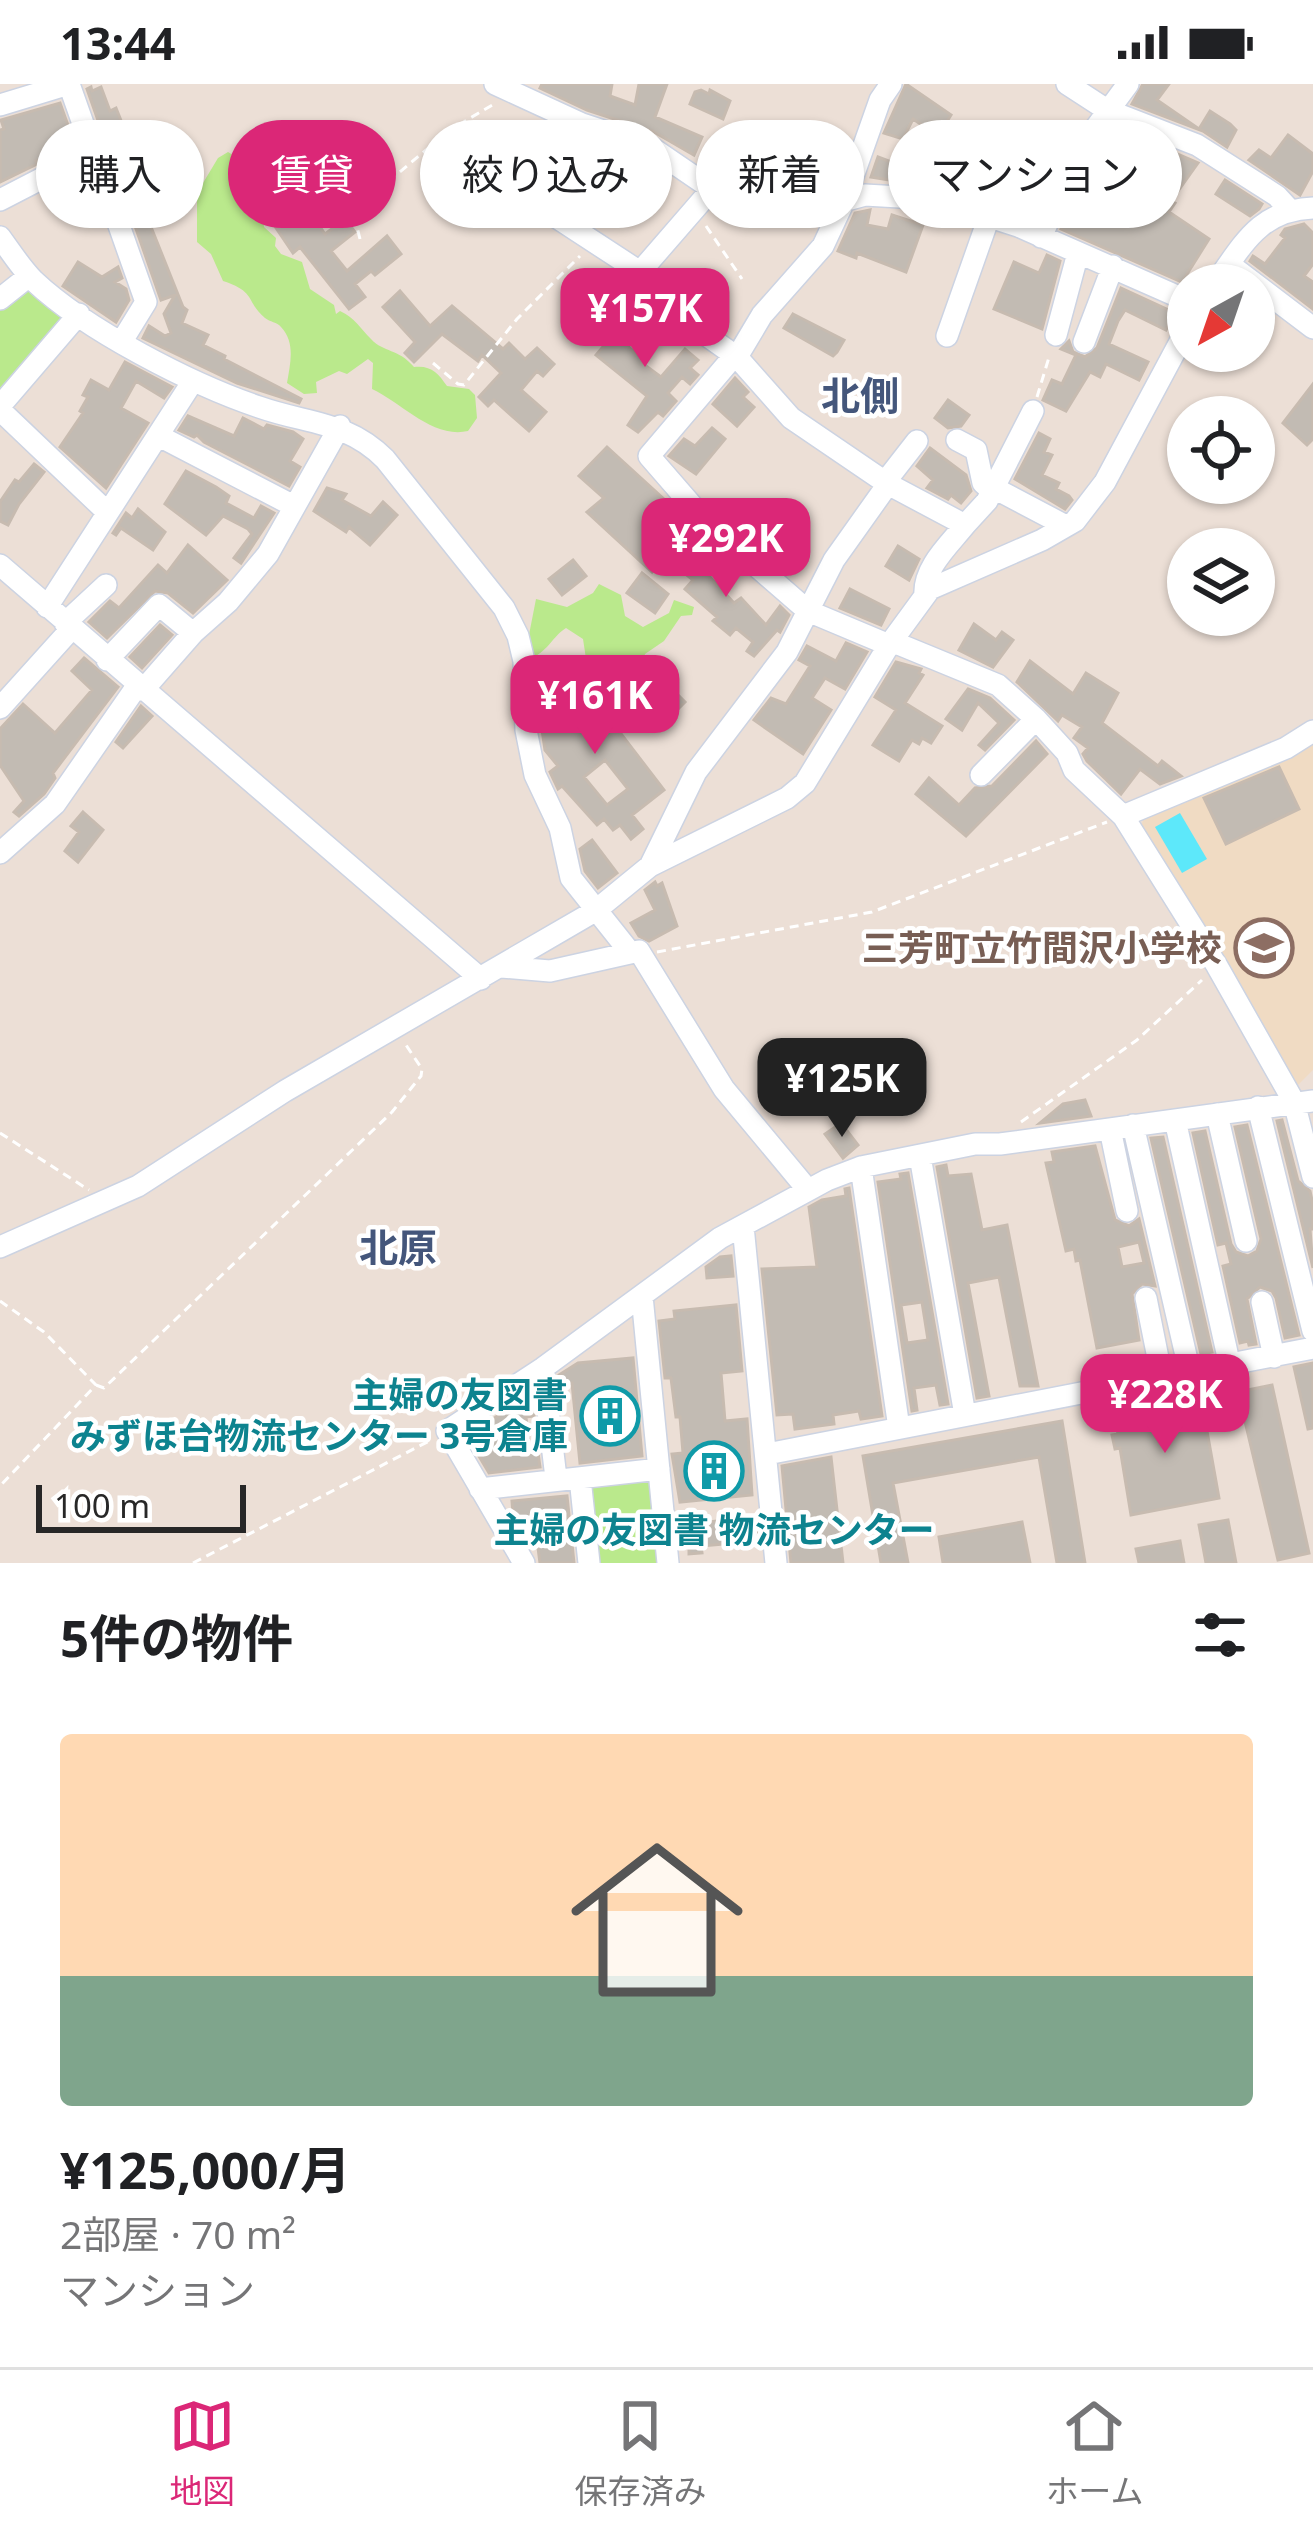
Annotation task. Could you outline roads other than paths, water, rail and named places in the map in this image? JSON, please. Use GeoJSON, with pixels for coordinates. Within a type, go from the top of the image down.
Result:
{"type":"FeatureCollection","features":[{"type":"Feature","properties":{"kind":"street"},"geometry":{"type":"LineString","coordinates":[[0,105],[69,84],[82,120]]}},
{"type":"Feature","properties":{"kind":"street"},"geometry":{"type":"LineString","coordinates":[[864,145],[880,100],[891,84]]}},
{"type":"Feature","properties":{"kind":"street"},"geometry":{"type":"LineString","coordinates":[[1066,84],[1107,110],[1197,145],[1306,209]]}},
{"type":"Feature","properties":{"kind":"street"},"geometry":{"type":"LineString","coordinates":[[1041,237],[1083,145],[1128,84]]}},
{"type":"Feature","properties":{"kind":"street"},"geometry":{"type":"LineString","coordinates":[[503,89],[573,120]]}},
{"type":"Feature","properties":{"kind":"street"},"geometry":{"type":"LineString","coordinates":[[672,167],[696,189]]}},
{"type":"Feature","properties":{"kind":"street"},"geometry":{"type":"LineString","coordinates":[[0,200],[36,181]]}},
{"type":"Feature","properties":{"kind":"street"},"geometry":{"type":"LineString","coordinates":[[696,207],[640,272],[641,289],[735,356],[791,418],[886,483],[965,525]]}},
{"type":"Feature","properties":{"kind":"street"},"geometry":{"type":"LineString","coordinates":[[1229,264],[1264,221],[1306,209]]}},
{"type":"Feature","properties":{"kind":"street"},"geometry":{"type":"LineString","coordinates":[[120,228],[146,302],[122,341]]}},
{"type":"Feature","properties":{"kind":"street"},"geometry":{"type":"LineString","coordinates":[[573,228],[640,272]]}},
{"type":"Feature","properties":{"kind":"street"},"geometry":{"type":"LineString","coordinates":[[831,228],[816,258],[762,315],[735,356],[649,456],[708,524],[808,610],[998,685],[1036,719],[1067,753],[1074,770],[1123,816],[1303,1102],[1313,1177]]}},
{"type":"Feature","properties":{"kind":"street"},"geometry":{"type":"LineString","coordinates":[[947,336],[984,228]]}},
{"type":"Feature","properties":{"kind":"street"},"geometry":{"type":"LineString","coordinates":[[1017,228],[1167,291]]}},
{"type":"Feature","properties":{"kind":"street"},"geometry":{"type":"LineString","coordinates":[[0,237],[29,275],[122,341],[193,381],[289,418],[340,426],[385,459],[504,608],[518,636],[535,775],[560,828],[571,878],[636,953],[700,1055],[808,1190]]}},
{"type":"Feature","properties":{"kind":"street"},"geometry":{"type":"LineString","coordinates":[[1056,335],[1078,254]]}},
{"type":"Feature","properties":{"kind":"street"},"geometry":{"type":"LineString","coordinates":[[1084,342],[1113,266]]}},
{"type":"Feature","properties":{"kind":"street"},"geometry":{"type":"LineString","coordinates":[[0,299],[29,275]]}},
{"type":"Feature","properties":{"kind":"street"},"geometry":{"type":"LineString","coordinates":[[1275,299],[1313,328]]}},
{"type":"Feature","properties":{"kind":"street"},"geometry":{"type":"LineString","coordinates":[[80,314],[0,408],[106,512]]}},
{"type":"Feature","properties":{"kind":"street"},"geometry":{"type":"LineString","coordinates":[[0,1247],[138,1186],[285,1091],[595,910],[650,866],[787,799],[805,783],[890,643],[935,585],[1075,521],[1105,482],[1167,366]]}},
{"type":"Feature","properties":{"kind":"street"},"geometry":{"type":"LineString","coordinates":[[47,607],[193,381]]}},
{"type":"Feature","properties":{"kind":"street"},"geometry":{"type":"LineString","coordinates":[[925,596],[924,582],[993,489],[1033,411]]}},
{"type":"Feature","properties":{"kind":"street"},"geometry":{"type":"LineString","coordinates":[[0,851],[55,804],[140,688],[228,602],[268,554],[340,426]]}},
{"type":"Feature","properties":{"kind":"street"},"geometry":{"type":"LineString","coordinates":[[160,436],[292,505]]}},
{"type":"Feature","properties":{"kind":"street"},"geometry":{"type":"LineString","coordinates":[[957,440],[976,450],[983,483],[1066,526]]}},
{"type":"Feature","properties":{"kind":"street"},"geometry":{"type":"LineString","coordinates":[[650,866],[697,772],[787,652],[834,560],[917,441]]}},
{"type":"Feature","properties":{"kind":"street"},"geometry":{"type":"LineString","coordinates":[[0,565],[140,688],[490,973],[550,971],[636,953]]}},
{"type":"Feature","properties":{"kind":"street"},"geometry":{"type":"LineString","coordinates":[[0,708],[106,585]]}},
{"type":"Feature","properties":{"kind":"street"},"geometry":{"type":"LineString","coordinates":[[107,660],[159,605],[194,633]]}},
{"type":"Feature","properties":{"kind":"street"},"geometry":{"type":"LineString","coordinates":[[981,775],[1036,719]]}},
{"type":"Feature","properties":{"kind":"street"},"geometry":{"type":"LineString","coordinates":[[1123,816],[1286,748],[1313,731]]}},
{"type":"Feature","properties":{"kind":"street"},"geometry":{"type":"LineString","coordinates":[[524,1563],[447,1431],[543,1368],[720,1238],[861,1167],[975,1144],[1303,1102]]}},
{"type":"Feature","properties":{"kind":"street"},"geometry":{"type":"LineString","coordinates":[[1258,1107],[1313,1330]]}},
{"type":"Feature","properties":{"kind":"street"},"geometry":{"type":"LineString","coordinates":[[1216,1114],[1246,1241]]}},
{"type":"Feature","properties":{"kind":"street"},"geometry":{"type":"LineString","coordinates":[[1175,1120],[1230,1366]]}},
{"type":"Feature","properties":{"kind":"street"},"geometry":{"type":"LineString","coordinates":[[1121,1127],[1127,1211]]}},
{"type":"Feature","properties":{"kind":"street"},"geometry":{"type":"LineString","coordinates":[[1121,1127],[1190,1373]]}},
{"type":"Feature","properties":{"kind":"street"},"geometry":{"type":"LineString","coordinates":[[920,1156],[965,1415]]}},
{"type":"Feature","properties":{"kind":"street"},"geometry":{"type":"LineString","coordinates":[[861,1167],[899,1428]]}},
{"type":"Feature","properties":{"kind":"street"},"geometry":{"type":"LineString","coordinates":[[743,1226],[776,1563]]}},
{"type":"Feature","properties":{"kind":"street"},"geometry":{"type":"LineString","coordinates":[[642,1296],[668,1563]]}},
{"type":"Feature","properties":{"kind":"street"},"geometry":{"type":"LineString","coordinates":[[1146,1298],[1162,1378]]}},
{"type":"Feature","properties":{"kind":"street"},"geometry":{"type":"LineString","coordinates":[[1262,1302],[1274,1358]]}},
{"type":"Feature","properties":{"kind":"street"},"geometry":{"type":"LineString","coordinates":[[767,1454],[1313,1348]]}},
{"type":"Feature","properties":{"kind":"street"},"geometry":{"type":"LineString","coordinates":[[543,1368],[556,1478]]}},
{"type":"Feature","properties":{"kind":"street"},"geometry":{"type":"LineString","coordinates":[[480,1489],[659,1469]]}},
{"type":"Feature","properties":{"kind":"street"},"geometry":{"type":"LineString","coordinates":[[580,1478],[590,1563]]}},
{"type":"Feature","properties":{"kind":"water"},"geometry":{"type":"Polygon","coordinates":[[[1180,813],[1207,859],[1182,873],[1155,827],[1180,813]]]}},
{"type":"Feature","properties":{"kind":"place","name":"三芳町立竹間沢小学校"},"geometry":{"type":"Point","coordinates":[1264,948]}},
{"type":"Feature","properties":{"kind":"place","name":"主婦の友図書 みずほ台物流センター 3号倉庫"},"geometry":{"type":"Point","coordinates":[610,1416]}},
{"type":"Feature","properties":{"kind":"place","name":"主婦の友図書 物流センター"},"geometry":{"type":"Point","coordinates":[714,1471]}},
{"type":"Feature","properties":{"kind":"district","name":"北側"},"geometry":{"type":"Point","coordinates":[860,396]}},
{"type":"Feature","properties":{"kind":"district","name":"北原"},"geometry":{"type":"Point","coordinates":[398,1248]}}]}
